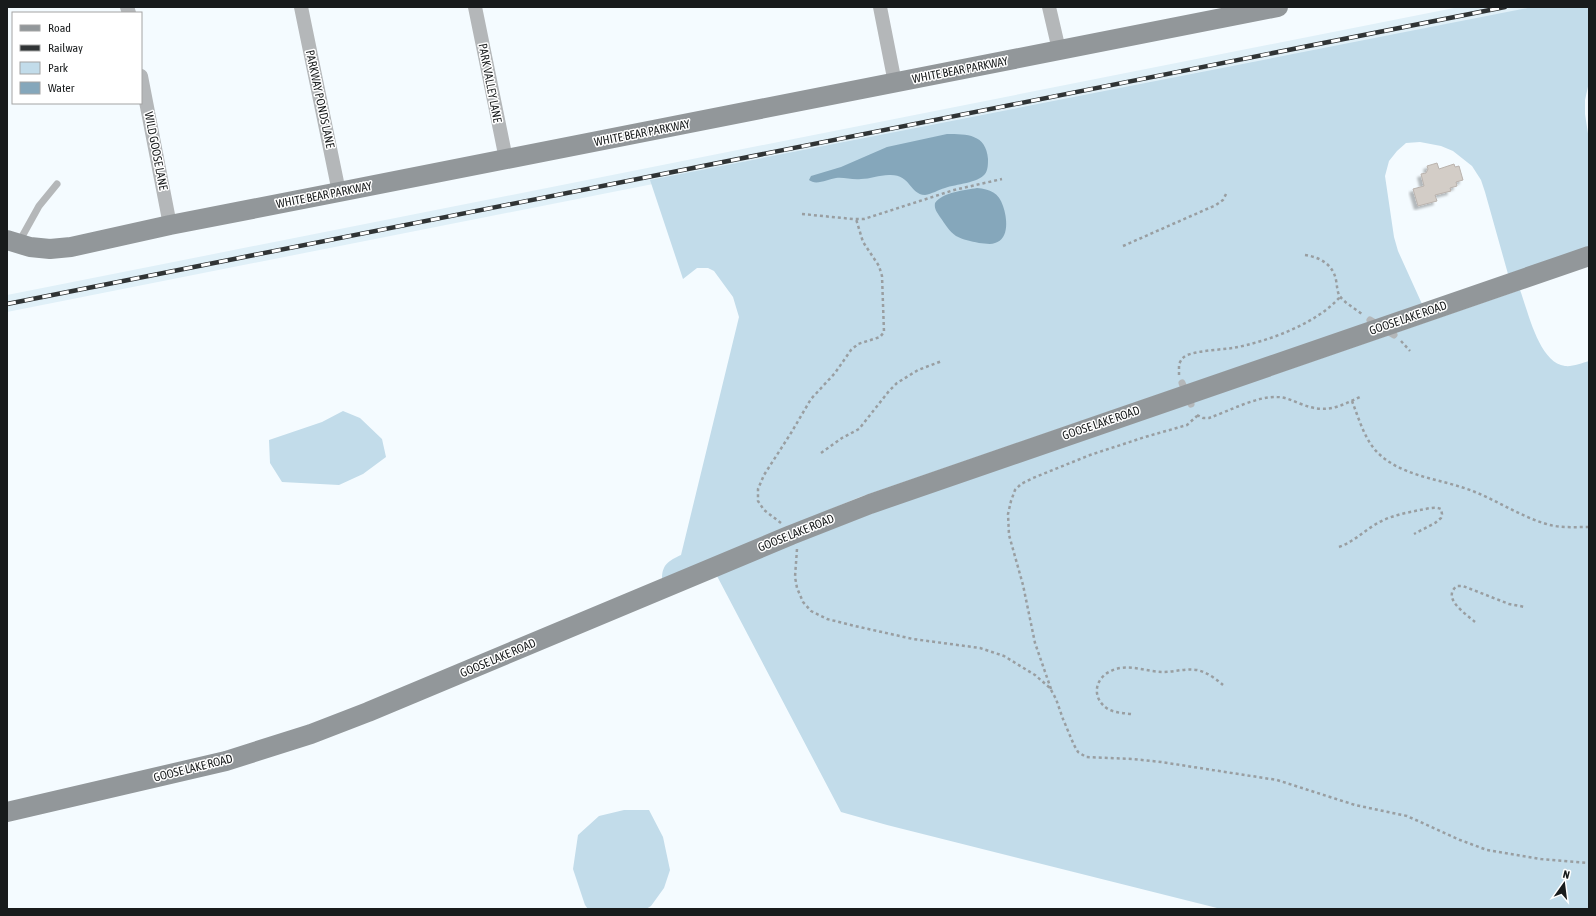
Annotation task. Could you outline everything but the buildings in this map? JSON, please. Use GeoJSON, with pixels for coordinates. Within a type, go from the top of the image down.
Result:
{"type":"FeatureCollection","features":[{"type":"Feature","properties":{"kind":"street","name":"PARKWAY PONDS LANE"},"geometry":{"type":"LineString","coordinates":[[301,7],[339,192]]}},
{"type":"Feature","properties":{"kind":"street","name":"PARK VALLEY LANE"},"geometry":{"type":"LineString","coordinates":[[475,7],[506,159]]}},
{"type":"Feature","properties":{"kind":"street"},"geometry":{"type":"LineString","coordinates":[[880,7],[896,83]]}},
{"type":"Feature","properties":{"kind":"street"},"geometry":{"type":"LineString","coordinates":[[1049,7],[1058,50]]}},
{"type":"Feature","properties":{"kind":"street","name":"WHITE BEAR PARKWAY"},"geometry":{"type":"LineString","coordinates":[[12,242],[30,247],[50,249],[71,247],[170,225],[1278,7]]}},
{"type":"Feature","properties":{"kind":"street","name":"WILD GOOSE LANE"},"geometry":{"type":"LineString","coordinates":[[142,81],[170,225]]}},
{"type":"Feature","properties":{"kind":"street","name":"GOOSE LAKE ROAD"},"geometry":{"type":"LineString","coordinates":[[7,812],[216,763],[311,734],[368,712],[791,535],[910,489],[1589,256]]}},
{"type":"Feature","properties":{"kind":"lane"},"geometry":{"type":"LineString","coordinates":[[12,242],[38,206],[57,184]]}},
{"type":"Feature","properties":{"kind":"path"},"geometry":{"type":"LineString","coordinates":[[802,214],[856,219],[874,216],[954,190],[1002,180]]}},
{"type":"Feature","properties":{"kind":"path"},"geometry":{"type":"LineString","coordinates":[[1123,246],[1216,205],[1223,200],[1227,192]]}},
{"type":"Feature","properties":{"kind":"path"},"geometry":{"type":"LineString","coordinates":[[856,219],[863,242],[878,266],[882,276],[884,332],[880,337],[858,344],[851,350],[835,373],[815,394],[764,475],[757,493],[759,504],[791,535],[797,555],[795,577],[797,588],[803,602],[811,611],[832,621],[902,637],[967,645],[989,650],[1004,656],[1035,675],[1053,693]]}},
{"type":"Feature","properties":{"kind":"path"},"geometry":{"type":"LineString","coordinates":[[1305,255],[1320,259],[1331,269],[1336,278],[1337,290],[1340,297],[1410,351]]}},
{"type":"Feature","properties":{"kind":"path"},"geometry":{"type":"LineString","coordinates":[[1340,297],[1319,316],[1290,330],[1242,346],[1184,357],[1180,361],[1178,375],[1197,416],[1203,418],[1209,418],[1253,402],[1274,397],[1290,399],[1307,406],[1323,409],[1334,408],[1362,396]]}},
{"type":"Feature","properties":{"kind":"path"},"geometry":{"type":"LineString","coordinates":[[821,453],[835,442],[862,427],[889,390],[897,383],[918,370],[942,361]]}},
{"type":"Feature","properties":{"kind":"path"},"geometry":{"type":"LineString","coordinates":[[1352,401],[1371,445],[1379,454],[1395,466],[1420,476],[1470,490],[1544,523],[1562,527],[1589,527]]}},
{"type":"Feature","properties":{"kind":"path"},"geometry":{"type":"LineString","coordinates":[[1197,416],[1187,425],[1134,440],[1033,478],[1021,484],[1013,494],[1008,514],[1010,535],[1023,585],[1035,643],[1066,726],[1078,752],[1086,758],[1133,759],[1161,762],[1277,780],[1355,805],[1408,816],[1465,842],[1487,850],[1551,860],[1589,863]]}},
{"type":"Feature","properties":{"kind":"path"},"geometry":{"type":"LineString","coordinates":[[1339,547],[1350,542],[1386,519],[1405,513],[1433,508],[1441,509],[1442,514],[1439,520],[1414,534]]}},
{"type":"Feature","properties":{"kind":"path"},"geometry":{"type":"LineString","coordinates":[[1475,622],[1454,602],[1452,593],[1455,586],[1463,586],[1509,604],[1525,607]]}},
{"type":"Feature","properties":{"kind":"path"},"geometry":{"type":"LineString","coordinates":[[1131,714],[1110,710],[1102,704],[1099,699],[1097,690],[1098,682],[1110,671],[1124,668],[1163,672],[1195,670],[1209,675],[1223,685]]}},
{"type":"Feature","properties":{"kind":"shaded area"},"geometry":{"type":"Polygon","coordinates":[[[1459,7],[1545,7],[7,312],[7,295],[1459,7]]]}},
{"type":"Feature","properties":{"kind":"green space"},"geometry":{"type":"Polygon","coordinates":[[[1533,7],[1589,7],[1589,82],[1585,100],[1585,114],[1589,140],[1589,247],[1508,274],[1481,180],[1472,166],[1453,151],[1441,146],[1420,142],[1406,143],[1389,161],[1385,176],[1394,237],[1398,251],[1422,304],[860,497],[662,579],[663,570],[667,564],[681,555],[739,317],[733,297],[714,271],[708,268],[697,268],[683,279],[650,180],[1533,7]]]}},
{"type":"Feature","properties":{"kind":"green space"},"geometry":{"type":"Polygon","coordinates":[[[1520,290],[1536,335],[1548,356],[1556,363],[1565,366],[1589,361],[1589,909],[1221,909],[887,825],[841,812],[717,576],[770,553],[878,511],[1520,290]]]}},
{"type":"Feature","properties":{"kind":"green space"},"geometry":{"type":"Polygon","coordinates":[[[343,411],[360,418],[382,439],[386,457],[363,474],[339,485],[282,482],[270,463],[269,440],[322,422],[343,411]]]}},
{"type":"Feature","properties":{"kind":"green space"},"geometry":{"type":"Polygon","coordinates":[[[624,810],[649,810],[663,837],[670,870],[664,888],[651,906],[646,909],[588,909],[585,905],[573,869],[578,835],[599,816],[624,810]]]}},
{"type":"Feature","properties":{"kind":"water"},"geometry":{"type":"Polygon","coordinates":[[[947,134],[968,135],[979,140],[984,145],[988,165],[985,174],[982,177],[925,195],[920,194],[902,178],[896,176],[885,175],[858,179],[836,178],[819,182],[812,182],[809,180],[811,176],[841,167],[887,147],[947,134]]]}},
{"type":"Feature","properties":{"kind":"water"},"geometry":{"type":"Polygon","coordinates":[[[977,188],[986,189],[993,192],[999,198],[1003,206],[1006,216],[1005,232],[1000,241],[995,243],[979,243],[956,236],[947,227],[935,209],[935,203],[943,196],[954,192],[977,188]]]}},
{"type":"Feature","properties":{"kind":"railway"},"geometry":{"type":"LineString","coordinates":[[7,304],[1505,7]]}}]}
